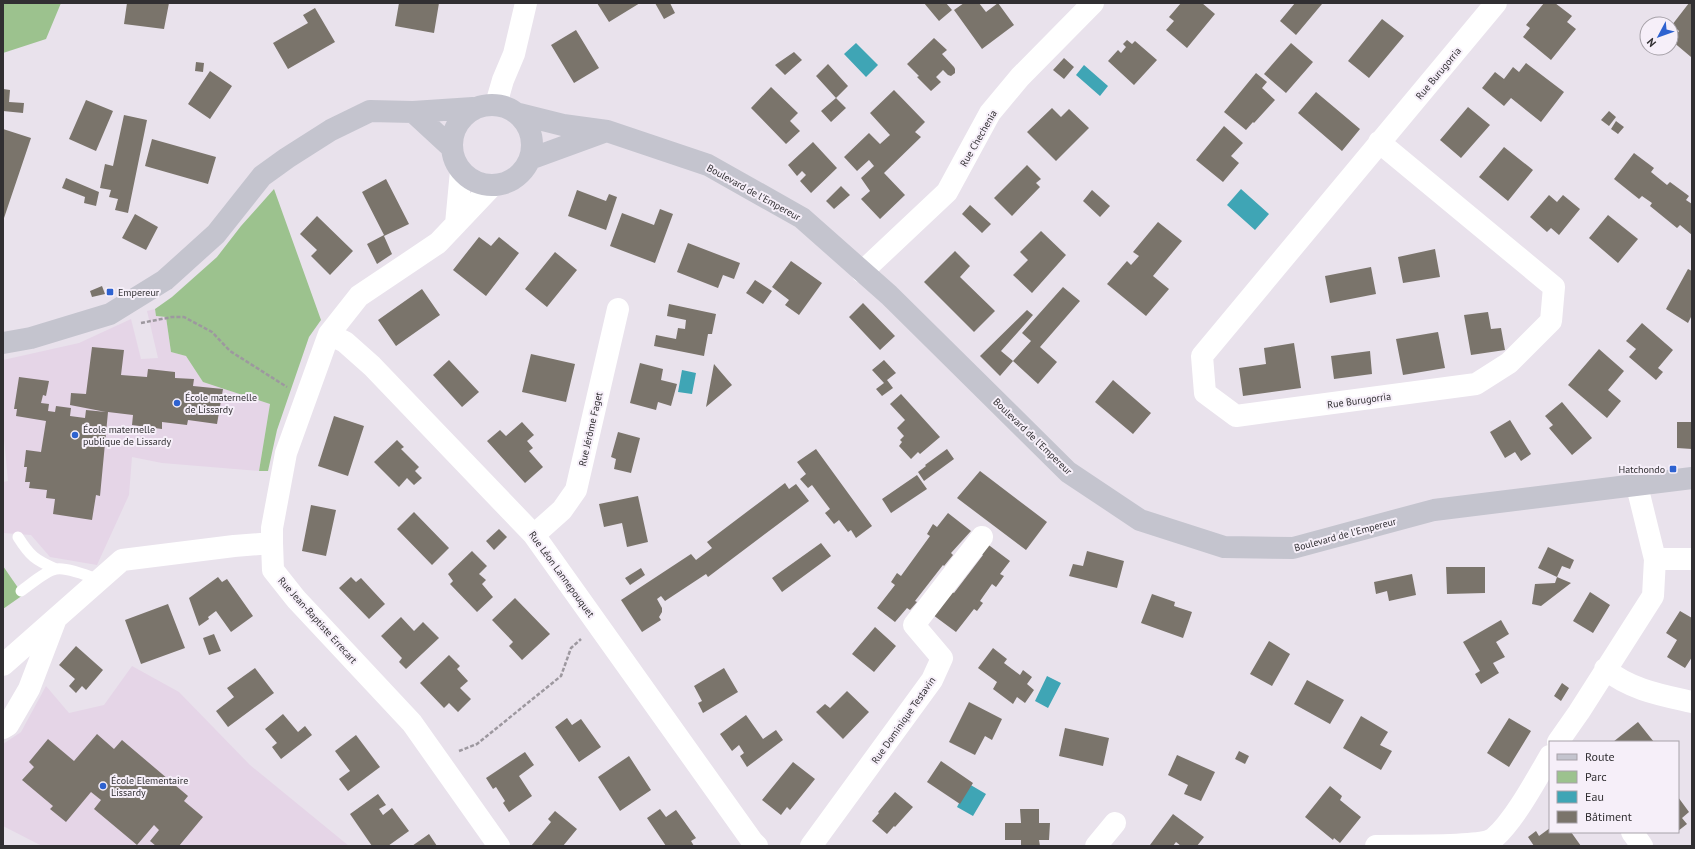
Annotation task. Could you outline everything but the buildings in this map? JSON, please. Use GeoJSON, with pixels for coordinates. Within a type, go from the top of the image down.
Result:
{"type":"FeatureCollection","features":[{"type":"Feature","properties":{"kind":"main road"},"geometry":{"type":"LineString","coordinates":[[3,343],[31,338],[110,314],[165,280],[216,234],[262,176],[331,130],[370,111],[413,112],[473,108],[484,105],[508,109],[527,124],[532,135],[533,148],[530,159],[524,170],[515,178],[505,183],[493,185],[481,184],[470,179],[461,171],[454,160],[452,136],[457,124],[464,115],[473,108]]}},
{"type":"Feature","properties":{"kind":"main road","name":"Boulevard de l'Empereur"},"geometry":{"type":"LineString","coordinates":[[508,109],[563,125],[607,131],[708,165],[802,218],[889,295],[1068,472],[1140,520],[1224,547],[1293,548],[1434,510],[1692,478]]}},
{"type":"Feature","properties":{"kind":"main road"},"geometry":{"type":"LineString","coordinates":[[413,112],[452,148]]}},
{"type":"Feature","properties":{"kind":"main road"},"geometry":{"type":"LineString","coordinates":[[530,159],[607,131]]}},
{"type":"Feature","properties":{"kind":"street"},"geometry":{"type":"LineString","coordinates":[[508,109],[503,80],[514,54],[526,3]]}},
{"type":"Feature","properties":{"kind":"street","name":"Rue Chechenia"},"geometry":{"type":"LineString","coordinates":[[862,272],[947,192],[990,113],[1020,77],[1093,3]]}},
{"type":"Feature","properties":{"kind":"street","name":"Rue Burugorria"},"geometry":{"type":"LineString","coordinates":[[1379,142],[1554,287],[1551,321],[1509,363],[1476,384],[1236,416],[1205,393],[1202,356],[1379,142],[1496,3]]}},
{"type":"Feature","properties":{"kind":"street"},"geometry":{"type":"LineString","coordinates":[[456,224],[461,171]]}},
{"type":"Feature","properties":{"kind":"street","name":"Rue Jean-Baptiste Errecart"},"geometry":{"type":"LineString","coordinates":[[493,185],[438,243],[359,296],[330,334],[286,453],[272,528],[272,543],[273,570],[296,599],[412,723],[499,846]]}},
{"type":"Feature","properties":{"kind":"street","name":"Rue Jérôme Faget"},"geometry":{"type":"LineString","coordinates":[[534,534],[562,510],[576,490],[618,309]]}},
{"type":"Feature","properties":{"kind":"street","name":"Rue Léon Lannepouquet"},"geometry":{"type":"LineString","coordinates":[[330,334],[345,342],[372,366],[534,534],[757,846]]}},
{"type":"Feature","properties":{"kind":"street"},"geometry":{"type":"LineString","coordinates":[[1560,741],[1653,596],[1655,559],[1637,486]]}},
{"type":"Feature","properties":{"kind":"street","name":"Rue Dominique Testavin"},"geometry":{"type":"LineString","coordinates":[[811,846],[932,680],[942,658],[914,625],[982,537]]}},
{"type":"Feature","properties":{"kind":"street"},"geometry":{"type":"LineString","coordinates":[[3,665],[122,560],[234,546],[272,543]]}},
{"type":"Feature","properties":{"kind":"street"},"geometry":{"type":"LineString","coordinates":[[1655,559],[1692,559]]}},
{"type":"Feature","properties":{"kind":"street"},"geometry":{"type":"LineString","coordinates":[[3,728],[8,725],[29,688],[56,618]]}},
{"type":"Feature","properties":{"kind":"street"},"geometry":{"type":"LineString","coordinates":[[1605,670],[1616,679],[1639,690],[1692,702]]}},
{"type":"Feature","properties":{"kind":"street"},"geometry":{"type":"LineString","coordinates":[[1376,846],[1467,845],[1493,840],[1514,815],[1549,758]]}},
{"type":"Feature","properties":{"kind":"street"},"geometry":{"type":"LineString","coordinates":[[1096,846],[1115,824]]}},
{"type":"Feature","properties":{"kind":"street"},"geometry":{"type":"LineString","coordinates":[[1633,833],[1642,846]]}},
{"type":"Feature","properties":{"kind":"lane"},"geometry":{"type":"LineString","coordinates":[[18,537],[28,553],[43,563],[56,569],[81,573],[99,580]]}},
{"type":"Feature","properties":{"kind":"lane"},"geometry":{"type":"LineString","coordinates":[[21,591],[41,576],[56,569]]}},
{"type":"Feature","properties":{"kind":"path"},"geometry":{"type":"LineString","coordinates":[[141,322],[172,317],[184,317],[212,332],[230,351],[274,380],[307,396]]}},
{"type":"Feature","properties":{"kind":"path"},"geometry":{"type":"LineString","coordinates":[[438,759],[477,744],[561,676],[571,648],[598,625]]}},
{"type":"Feature","properties":{"kind":"shaded area"},"geometry":{"type":"Polygon","coordinates":[[[155,309],[156,316],[166,317],[171,352],[186,356],[203,382],[270,404],[259,471],[162,463],[132,457],[129,495],[97,565],[50,557],[31,535],[3,533],[3,482],[8,481],[3,429],[3,360],[79,343],[131,319],[141,359],[158,358],[147,311],[155,309]]]}},
{"type":"Feature","properties":{"kind":"shaded area"},"geometry":{"type":"Polygon","coordinates":[[[132,666],[179,692],[250,765],[349,846],[42,846],[3,826],[3,744],[21,732],[46,686],[69,713],[104,705],[132,666]]]}},
{"type":"Feature","properties":{"kind":"green space"},"geometry":{"type":"Polygon","coordinates":[[[3,3],[61,3],[46,39],[3,53],[3,3]]]}},
{"type":"Feature","properties":{"kind":"green space"},"geometry":{"type":"Polygon","coordinates":[[[274,189],[321,320],[309,337],[277,430],[268,471],[259,471],[270,404],[203,382],[186,356],[171,352],[166,317],[156,316],[155,309],[172,297],[217,257],[241,226],[274,189]]]}},
{"type":"Feature","properties":{"kind":"green space"},"geometry":{"type":"Polygon","coordinates":[[[3,566],[23,595],[3,609],[3,566]]]}},
{"type":"Feature","properties":{"kind":"water"},"geometry":{"type":"Polygon","coordinates":[[[856,43],[878,65],[866,77],[844,54],[856,43]]]}},
{"type":"Feature","properties":{"kind":"water"},"geometry":{"type":"Polygon","coordinates":[[[1084,65],[1108,86],[1100,96],[1076,75],[1084,65]]]}},
{"type":"Feature","properties":{"kind":"water"},"geometry":{"type":"Polygon","coordinates":[[[1241,189],[1269,214],[1255,230],[1227,205],[1241,189]]]}},
{"type":"Feature","properties":{"kind":"water"},"geometry":{"type":"Polygon","coordinates":[[[682,370],[696,373],[692,394],[678,392],[682,370]]]}},
{"type":"Feature","properties":{"kind":"water"},"geometry":{"type":"Polygon","coordinates":[[[1047,676],[1061,683],[1048,708],[1035,701],[1047,676]]]}},
{"type":"Feature","properties":{"kind":"water"},"geometry":{"type":"Polygon","coordinates":[[[969,784],[986,794],[973,816],[957,807],[969,784]]]}},
{"type":"Feature","properties":{"kind":"place","name":"Empereur"},"geometry":{"type":"Point","coordinates":[110,292]}},
{"type":"Feature","properties":{"kind":"place","name":"École maternelle de Lissardy"},"geometry":{"type":"Point","coordinates":[177,403]}},
{"type":"Feature","properties":{"kind":"place","name":"École maternelle publique de Lissardy"},"geometry":{"type":"Point","coordinates":[75,435]}},
{"type":"Feature","properties":{"kind":"place","name":"Hatchondo"},"geometry":{"type":"Point","coordinates":[1673,469]}},
{"type":"Feature","properties":{"kind":"place","name":"École Elementaire Lissardy"},"geometry":{"type":"Point","coordinates":[103,786]}}]}
